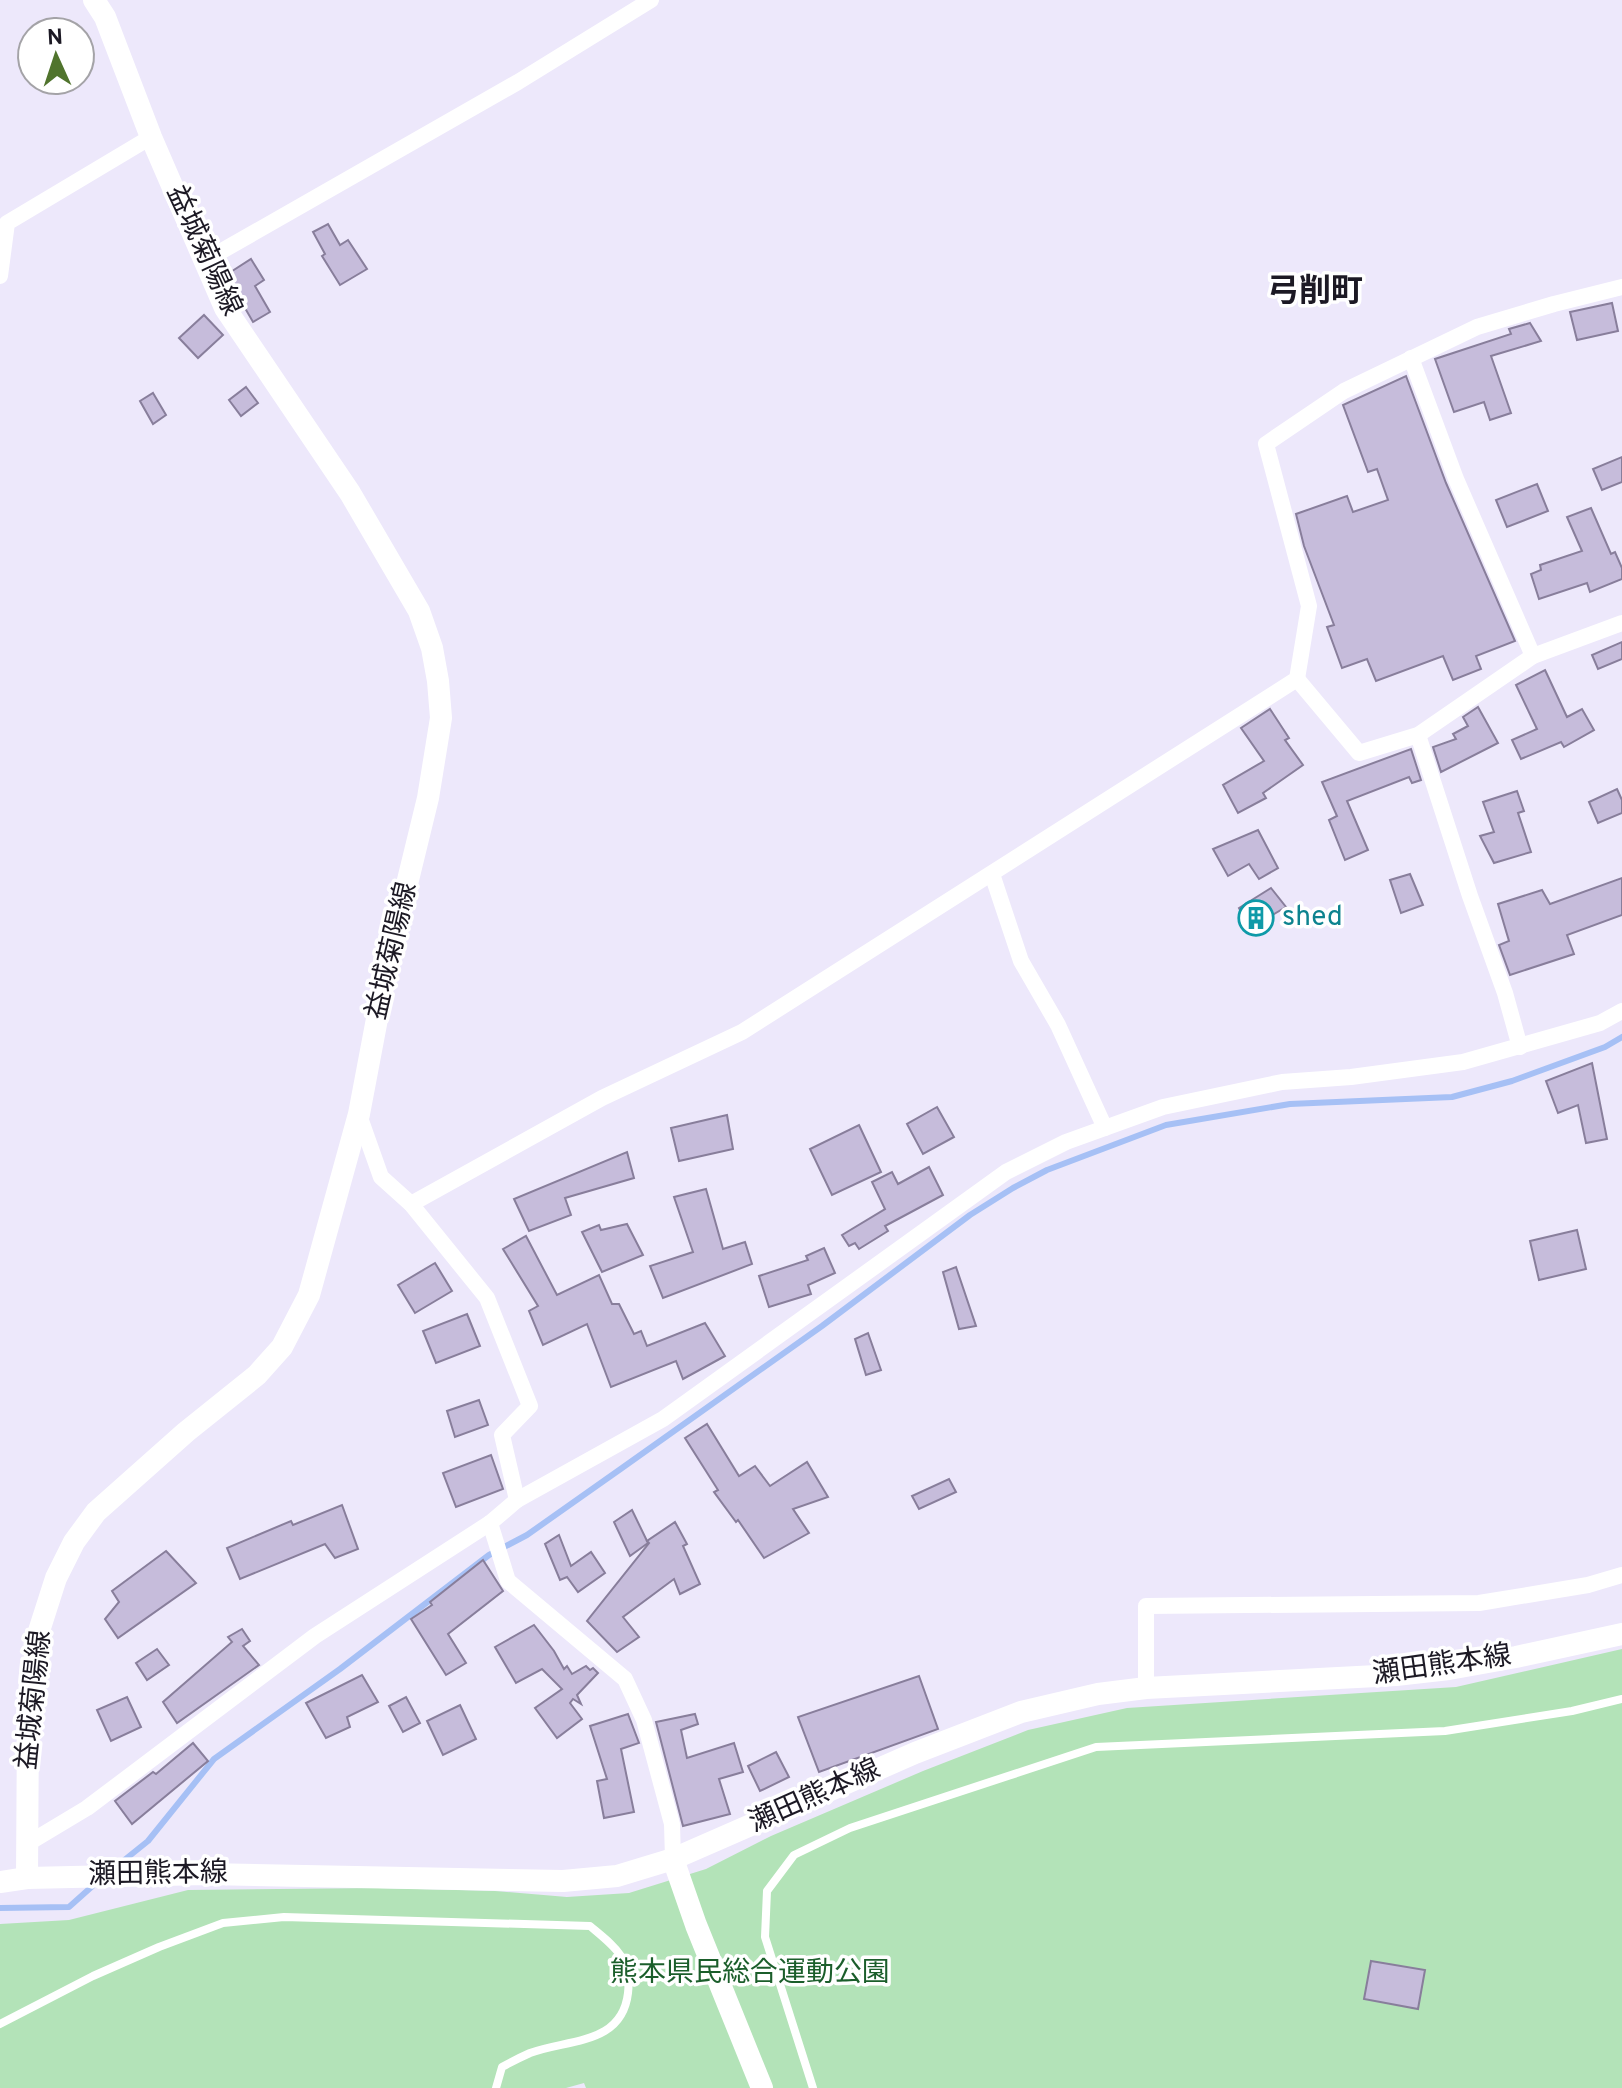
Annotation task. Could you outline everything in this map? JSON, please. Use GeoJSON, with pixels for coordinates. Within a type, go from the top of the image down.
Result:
{"type":"FeatureCollection","features":[{"type":"Feature","properties":{"kind":"main road","name":"益城菊陽線"},"geometry":{"type":"LineString","coordinates":[[27,1878],[28,1718],[39,1631],[56,1578],[74,1542],[96,1512],[186,1432],[257,1375],[282,1347],[309,1295],[359,1114],[387,966],[437,754],[441,718],[434,659],[419,611],[350,493],[225,308],[151,137],[105,17],[94,0]]}},
{"type":"Feature","properties":{"kind":"main road","name":"瀬田熊本線"},"geometry":{"type":"LineString","coordinates":[[0,1882],[27,1878],[206,1874],[451,1876],[563,1881],[617,1876],[673,1859],[915,1753],[1021,1712],[1098,1694],[1146,1688],[1396,1675],[1516,1657],[1622,1634]]}},
{"type":"Feature","properties":{"kind":"main road"},"geometry":{"type":"LineString","coordinates":[[673,1859],[696,1925],[762,2088]]}},
{"type":"Feature","properties":{"kind":"street"},"geometry":{"type":"LineString","coordinates":[[206,260],[518,82],[651,0]]}},
{"type":"Feature","properties":{"kind":"street"},"geometry":{"type":"LineString","coordinates":[[0,276],[7,223],[151,137]]}},
{"type":"Feature","properties":{"kind":"street"},"geometry":{"type":"LineString","coordinates":[[411,1204],[602,1098],[742,1032],[1297,679],[1309,606],[1266,444],[1344,391],[1477,327],[1620,291]]}},
{"type":"Feature","properties":{"kind":"street"},"geometry":{"type":"LineString","coordinates":[[1411,358],[1456,479],[1533,656]]}},
{"type":"Feature","properties":{"kind":"street"},"geometry":{"type":"LineString","coordinates":[[1297,679],[1359,753],[1418,735],[1533,656],[1622,623]]}},
{"type":"Feature","properties":{"kind":"street"},"geometry":{"type":"LineString","coordinates":[[1418,735],[1505,993],[1520,1047]]}},
{"type":"Feature","properties":{"kind":"street"},"geometry":{"type":"LineString","coordinates":[[992,874],[1021,961],[1058,1025],[1105,1128]]}},
{"type":"Feature","properties":{"kind":"street"},"geometry":{"type":"LineString","coordinates":[[27,1844],[87,1808],[315,1636],[490,1523],[517,1500],[663,1419],[1006,1172],[1066,1142],[1163,1107],[1282,1082],[1351,1077],[1463,1062],[1600,1023],[1622,1011]]}},
{"type":"Feature","properties":{"kind":"street"},"geometry":{"type":"LineString","coordinates":[[359,1114],[381,1177],[411,1204],[487,1298],[530,1406],[502,1435],[517,1500]]}},
{"type":"Feature","properties":{"kind":"street"},"geometry":{"type":"LineString","coordinates":[[490,1523],[508,1581],[625,1679],[644,1720],[672,1824],[673,1859]]}},
{"type":"Feature","properties":{"kind":"street"},"geometry":{"type":"LineString","coordinates":[[1146,1688],[1146,1606],[1479,1603],[1588,1585],[1622,1575]]}},
{"type":"Feature","properties":{"kind":"lane"},"geometry":{"type":"LineString","coordinates":[[813,2088],[765,1937],[767,1891],[794,1855],[850,1828],[1096,1747],[1445,1731],[1572,1711],[1622,1699]]}},
{"type":"Feature","properties":{"kind":"lane"},"geometry":{"type":"LineString","coordinates":[[0,2024],[93,1976],[223,1923],[284,1917],[590,1926],[619,1950],[628,1980],[626,2007],[613,2026],[574,2044],[532,2052],[502,2067],[496,2088]]}},
{"type":"Feature","properties":{"kind":"green space","name":"熊本県民総合運動公園"},"geometry":{"type":"Polygon","coordinates":[[[1622,1649],[1622,2088],[586,2088],[584,2083],[566,2088],[0,2088],[0,1924],[69,1920],[188,1890],[378,1888],[495,1891],[567,1897],[629,1893],[706,1869],[771,1836],[1028,1730],[1127,1708],[1456,1687],[1622,1649]]]}},
{"type":"Feature","properties":{"kind":"building"},"geometry":{"type":"Polygon","coordinates":[[[328,224],[340,245],[348,240],[367,269],[340,285],[322,256],[325,254],[313,232],[328,224]]]}},
{"type":"Feature","properties":{"kind":"building"},"geometry":{"type":"Polygon","coordinates":[[[251,259],[264,280],[255,286],[270,312],[253,322],[226,275],[251,259]]]}},
{"type":"Feature","properties":{"kind":"building"},"geometry":{"type":"Polygon","coordinates":[[[1612,303],[1618,331],[1577,340],[1570,312],[1612,303]]]}},
{"type":"Feature","properties":{"kind":"building"},"geometry":{"type":"Polygon","coordinates":[[[204,315],[223,335],[198,358],[179,338],[204,315]]]}},
{"type":"Feature","properties":{"kind":"building"},"geometry":{"type":"Polygon","coordinates":[[[1530,323],[1541,341],[1491,356],[1511,413],[1490,420],[1484,402],[1454,412],[1435,359],[1511,334],[1509,329],[1530,323]]]}},
{"type":"Feature","properties":{"kind":"building"},"geometry":{"type":"Polygon","coordinates":[[[1406,376],[1446,483],[1515,641],[1476,656],[1481,669],[1453,680],[1443,656],[1376,681],[1367,659],[1342,668],[1327,627],[1334,625],[1304,546],[1296,514],[1347,496],[1353,512],[1388,500],[1377,469],[1368,472],[1343,405],[1406,376]]]}},
{"type":"Feature","properties":{"kind":"building"},"geometry":{"type":"Polygon","coordinates":[[[246,387],[258,403],[241,416],[229,400],[246,387]]]}},
{"type":"Feature","properties":{"kind":"building"},"geometry":{"type":"Polygon","coordinates":[[[153,393],[166,415],[153,424],[140,401],[153,393]]]}},
{"type":"Feature","properties":{"kind":"building"},"geometry":{"type":"Polygon","coordinates":[[[1622,457],[1622,482],[1602,490],[1593,469],[1622,457]]]}},
{"type":"Feature","properties":{"kind":"building"},"geometry":{"type":"Polygon","coordinates":[[[1537,484],[1548,511],[1507,527],[1496,500],[1537,484]]]}},
{"type":"Feature","properties":{"kind":"building"},"geometry":{"type":"Polygon","coordinates":[[[1591,508],[1611,554],[1615,552],[1622,568],[1622,579],[1590,592],[1587,583],[1539,599],[1531,574],[1541,570],[1540,565],[1582,551],[1567,517],[1591,508]]]}},
{"type":"Feature","properties":{"kind":"building"},"geometry":{"type":"Polygon","coordinates":[[[1622,642],[1622,659],[1598,669],[1592,655],[1622,642]]]}},
{"type":"Feature","properties":{"kind":"building"},"geometry":{"type":"Polygon","coordinates":[[[1545,670],[1567,717],[1582,709],[1594,730],[1564,747],[1561,742],[1521,759],[1512,740],[1537,729],[1516,685],[1545,670]]]}},
{"type":"Feature","properties":{"kind":"building"},"geometry":{"type":"Polygon","coordinates":[[[1478,707],[1498,743],[1441,772],[1433,747],[1456,739],[1453,734],[1468,726],[1463,717],[1478,707]]]}},
{"type":"Feature","properties":{"kind":"building"},"geometry":{"type":"Polygon","coordinates":[[[1270,709],[1289,738],[1285,740],[1303,765],[1263,793],[1266,798],[1238,813],[1223,785],[1264,761],[1241,728],[1270,709]]]}},
{"type":"Feature","properties":{"kind":"building"},"geometry":{"type":"Polygon","coordinates":[[[1411,749],[1421,780],[1412,783],[1409,777],[1347,801],[1368,850],[1345,860],[1329,820],[1337,816],[1322,782],[1411,749]]]}},
{"type":"Feature","properties":{"kind":"building"},"geometry":{"type":"Polygon","coordinates":[[[1617,789],[1622,800],[1622,813],[1598,823],[1589,802],[1617,789]]]}},
{"type":"Feature","properties":{"kind":"building"},"geometry":{"type":"Polygon","coordinates":[[[1517,791],[1524,811],[1518,813],[1531,852],[1494,863],[1480,836],[1494,832],[1483,802],[1517,791]]]}},
{"type":"Feature","properties":{"kind":"building"},"geometry":{"type":"Polygon","coordinates":[[[1258,830],[1278,868],[1259,879],[1249,864],[1228,876],[1213,849],[1258,830]]]}},
{"type":"Feature","properties":{"kind":"building"},"geometry":{"type":"Polygon","coordinates":[[[1410,874],[1423,905],[1401,913],[1390,880],[1410,874]]]}},
{"type":"Feature","properties":{"kind":"building"},"geometry":{"type":"Polygon","coordinates":[[[1622,878],[1622,915],[1567,935],[1574,954],[1510,975],[1499,945],[1509,941],[1498,904],[1542,890],[1550,904],[1622,878]]]}},
{"type":"Feature","properties":{"kind":"building","name":"shed"},"geometry":{"type":"Polygon","coordinates":[[[1271,888],[1286,907],[1250,928],[1239,908],[1271,888]]]}},
{"type":"Feature","properties":{"kind":"building"},"geometry":{"type":"Polygon","coordinates":[[[1592,1063],[1607,1139],[1586,1143],[1578,1105],[1558,1113],[1546,1081],[1592,1063]]]}},
{"type":"Feature","properties":{"kind":"building"},"geometry":{"type":"Polygon","coordinates":[[[937,1107],[954,1137],[923,1154],[907,1124],[937,1107]]]}},
{"type":"Feature","properties":{"kind":"building"},"geometry":{"type":"Polygon","coordinates":[[[727,1115],[733,1149],[679,1161],[671,1128],[727,1115]]]}},
{"type":"Feature","properties":{"kind":"building"},"geometry":{"type":"Polygon","coordinates":[[[859,1125],[881,1172],[832,1195],[810,1149],[859,1125]]]}},
{"type":"Feature","properties":{"kind":"building"},"geometry":{"type":"Polygon","coordinates":[[[627,1152],[634,1178],[565,1198],[571,1215],[529,1231],[514,1199],[627,1152]]]}},
{"type":"Feature","properties":{"kind":"building"},"geometry":{"type":"Polygon","coordinates":[[[929,1167],[943,1195],[885,1226],[888,1231],[859,1249],[855,1243],[849,1246],[842,1235],[885,1209],[872,1182],[892,1172],[898,1184],[929,1167]]]}},
{"type":"Feature","properties":{"kind":"building"},"geometry":{"type":"Polygon","coordinates":[[[706,1189],[723,1249],[745,1242],[752,1264],[663,1298],[650,1266],[693,1252],[674,1197],[706,1189]]]}},
{"type":"Feature","properties":{"kind":"building"},"geometry":{"type":"Polygon","coordinates":[[[627,1224],[643,1255],[602,1272],[582,1232],[599,1225],[601,1230],[627,1224]]]}},
{"type":"Feature","properties":{"kind":"building"},"geometry":{"type":"Polygon","coordinates":[[[1577,1230],[1586,1269],[1539,1280],[1530,1241],[1577,1230]]]}},
{"type":"Feature","properties":{"kind":"building"},"geometry":{"type":"Polygon","coordinates":[[[526,1236],[557,1295],[599,1275],[612,1304],[619,1304],[634,1334],[641,1331],[647,1346],[705,1323],[725,1356],[683,1379],[676,1361],[611,1387],[587,1324],[543,1345],[529,1311],[538,1306],[503,1249],[526,1236]]]}},
{"type":"Feature","properties":{"kind":"building"},"geometry":{"type":"Polygon","coordinates":[[[824,1248],[835,1273],[808,1285],[811,1294],[769,1307],[759,1276],[808,1260],[806,1256],[824,1248]]]}},
{"type":"Feature","properties":{"kind":"building"},"geometry":{"type":"Polygon","coordinates":[[[435,1263],[452,1291],[415,1313],[398,1285],[435,1263]]]}},
{"type":"Feature","properties":{"kind":"building"},"geometry":{"type":"Polygon","coordinates":[[[956,1267],[976,1326],[959,1329],[943,1272],[956,1267]]]}},
{"type":"Feature","properties":{"kind":"building"},"geometry":{"type":"Polygon","coordinates":[[[467,1314],[480,1346],[436,1363],[423,1331],[467,1314]]]}},
{"type":"Feature","properties":{"kind":"building"},"geometry":{"type":"Polygon","coordinates":[[[868,1333],[881,1370],[866,1375],[855,1339],[868,1333]]]}},
{"type":"Feature","properties":{"kind":"building"},"geometry":{"type":"Polygon","coordinates":[[[479,1400],[488,1425],[455,1437],[447,1411],[479,1400]]]}},
{"type":"Feature","properties":{"kind":"building"},"geometry":{"type":"Polygon","coordinates":[[[707,1424],[739,1476],[755,1466],[770,1486],[807,1462],[828,1497],[793,1509],[809,1533],[764,1558],[714,1492],[718,1490],[685,1438],[707,1424]]]}},
{"type":"Feature","properties":{"kind":"building"},"geometry":{"type":"Polygon","coordinates":[[[491,1455],[503,1489],[456,1507],[443,1473],[491,1455]]]}},
{"type":"Feature","properties":{"kind":"building"},"geometry":{"type":"Polygon","coordinates":[[[949,1479],[956,1492],[919,1509],[912,1496],[949,1479]]]}},
{"type":"Feature","properties":{"kind":"building"},"geometry":{"type":"Polygon","coordinates":[[[342,1505],[358,1549],[335,1558],[325,1544],[240,1579],[227,1548],[291,1521],[293,1525],[342,1505]]]}},
{"type":"Feature","properties":{"kind":"building"},"geometry":{"type":"Polygon","coordinates":[[[632,1510],[648,1543],[630,1556],[614,1522],[632,1510]]]}},
{"type":"Feature","properties":{"kind":"building"},"geometry":{"type":"Polygon","coordinates":[[[675,1522],[687,1544],[683,1546],[700,1584],[680,1594],[674,1579],[623,1617],[639,1637],[617,1652],[587,1621],[649,1543],[647,1541],[675,1522]]]}},
{"type":"Feature","properties":{"kind":"building"},"geometry":{"type":"Polygon","coordinates":[[[559,1535],[571,1566],[591,1552],[605,1573],[578,1592],[567,1577],[560,1580],[545,1544],[559,1535]]]}},
{"type":"Feature","properties":{"kind":"building"},"geometry":{"type":"Polygon","coordinates":[[[166,1551],[196,1583],[118,1638],[105,1619],[119,1602],[112,1591],[166,1551]]]}},
{"type":"Feature","properties":{"kind":"building"},"geometry":{"type":"Polygon","coordinates":[[[483,1560],[503,1591],[448,1634],[466,1663],[446,1675],[411,1619],[432,1605],[430,1602],[483,1560]]]}},
{"type":"Feature","properties":{"kind":"building"},"geometry":{"type":"Polygon","coordinates":[[[534,1625],[564,1669],[567,1666],[572,1674],[586,1666],[598,1673],[577,1695],[581,1704],[573,1699],[570,1703],[582,1719],[557,1738],[535,1708],[562,1689],[542,1669],[516,1683],[495,1647],[534,1625]]]}},
{"type":"Feature","properties":{"kind":"building"},"geometry":{"type":"Polygon","coordinates":[[[242,1629],[250,1641],[243,1646],[259,1665],[177,1723],[163,1702],[232,1642],[228,1637],[242,1629]]]}},
{"type":"Feature","properties":{"kind":"building"},"geometry":{"type":"Polygon","coordinates":[[[157,1649],[169,1665],[147,1680],[136,1663],[157,1649]]]}},
{"type":"Feature","properties":{"kind":"building"},"geometry":{"type":"Polygon","coordinates":[[[362,1675],[378,1702],[347,1717],[350,1727],[326,1738],[306,1703],[362,1675]]]}},
{"type":"Feature","properties":{"kind":"building"},"geometry":{"type":"Polygon","coordinates":[[[919,1676],[938,1729],[819,1772],[798,1717],[919,1676]]]}},
{"type":"Feature","properties":{"kind":"building"},"geometry":{"type":"Polygon","coordinates":[[[127,1697],[141,1727],[111,1741],[97,1710],[127,1697]]]}},
{"type":"Feature","properties":{"kind":"building"},"geometry":{"type":"Polygon","coordinates":[[[406,1697],[420,1723],[403,1732],[389,1706],[406,1697]]]}},
{"type":"Feature","properties":{"kind":"building"},"geometry":{"type":"Polygon","coordinates":[[[460,1705],[476,1739],[443,1755],[427,1721],[460,1705]]]}},
{"type":"Feature","properties":{"kind":"building"},"geometry":{"type":"Polygon","coordinates":[[[628,1714],[639,1743],[621,1749],[634,1812],[604,1818],[597,1781],[607,1779],[590,1726],[628,1714]]]}},
{"type":"Feature","properties":{"kind":"building"},"geometry":{"type":"Polygon","coordinates":[[[695,1714],[698,1724],[681,1730],[687,1758],[734,1743],[743,1772],[719,1779],[730,1814],[683,1826],[656,1722],[695,1714]]]}},
{"type":"Feature","properties":{"kind":"building"},"geometry":{"type":"Polygon","coordinates":[[[193,1743],[208,1761],[132,1824],[115,1801],[153,1772],[156,1774],[193,1743]]]}},
{"type":"Feature","properties":{"kind":"building"},"geometry":{"type":"Polygon","coordinates":[[[776,1752],[789,1777],[760,1791],[748,1766],[776,1752]]]}},
{"type":"Feature","properties":{"kind":"building"},"geometry":{"type":"Polygon","coordinates":[[[1371,1961],[1425,1970],[1418,2009],[1364,1999],[1371,1961]]]}},
{"type":"Feature","properties":{"kind":"waterway"},"geometry":{"type":"LineString","coordinates":[[112,1870],[148,1841],[214,1759],[340,1669],[489,1555],[527,1535],[822,1326],[970,1215],[1013,1188],[1047,1170],[1166,1125],[1290,1104],[1452,1097],[1512,1081],[1605,1047],[1622,1037]]}},
{"type":"Feature","properties":{"kind":"waterway"},"geometry":{"type":"LineString","coordinates":[[0,1908],[69,1907],[97,1882]]}},
{"type":"Feature","properties":{"kind":"place","name":"shed"},"geometry":{"type":"Point","coordinates":[1256,918]}},
{"type":"Feature","properties":{"kind":"district","name":"弓削町"},"geometry":{"type":"Point","coordinates":[1315,293]}}]}
